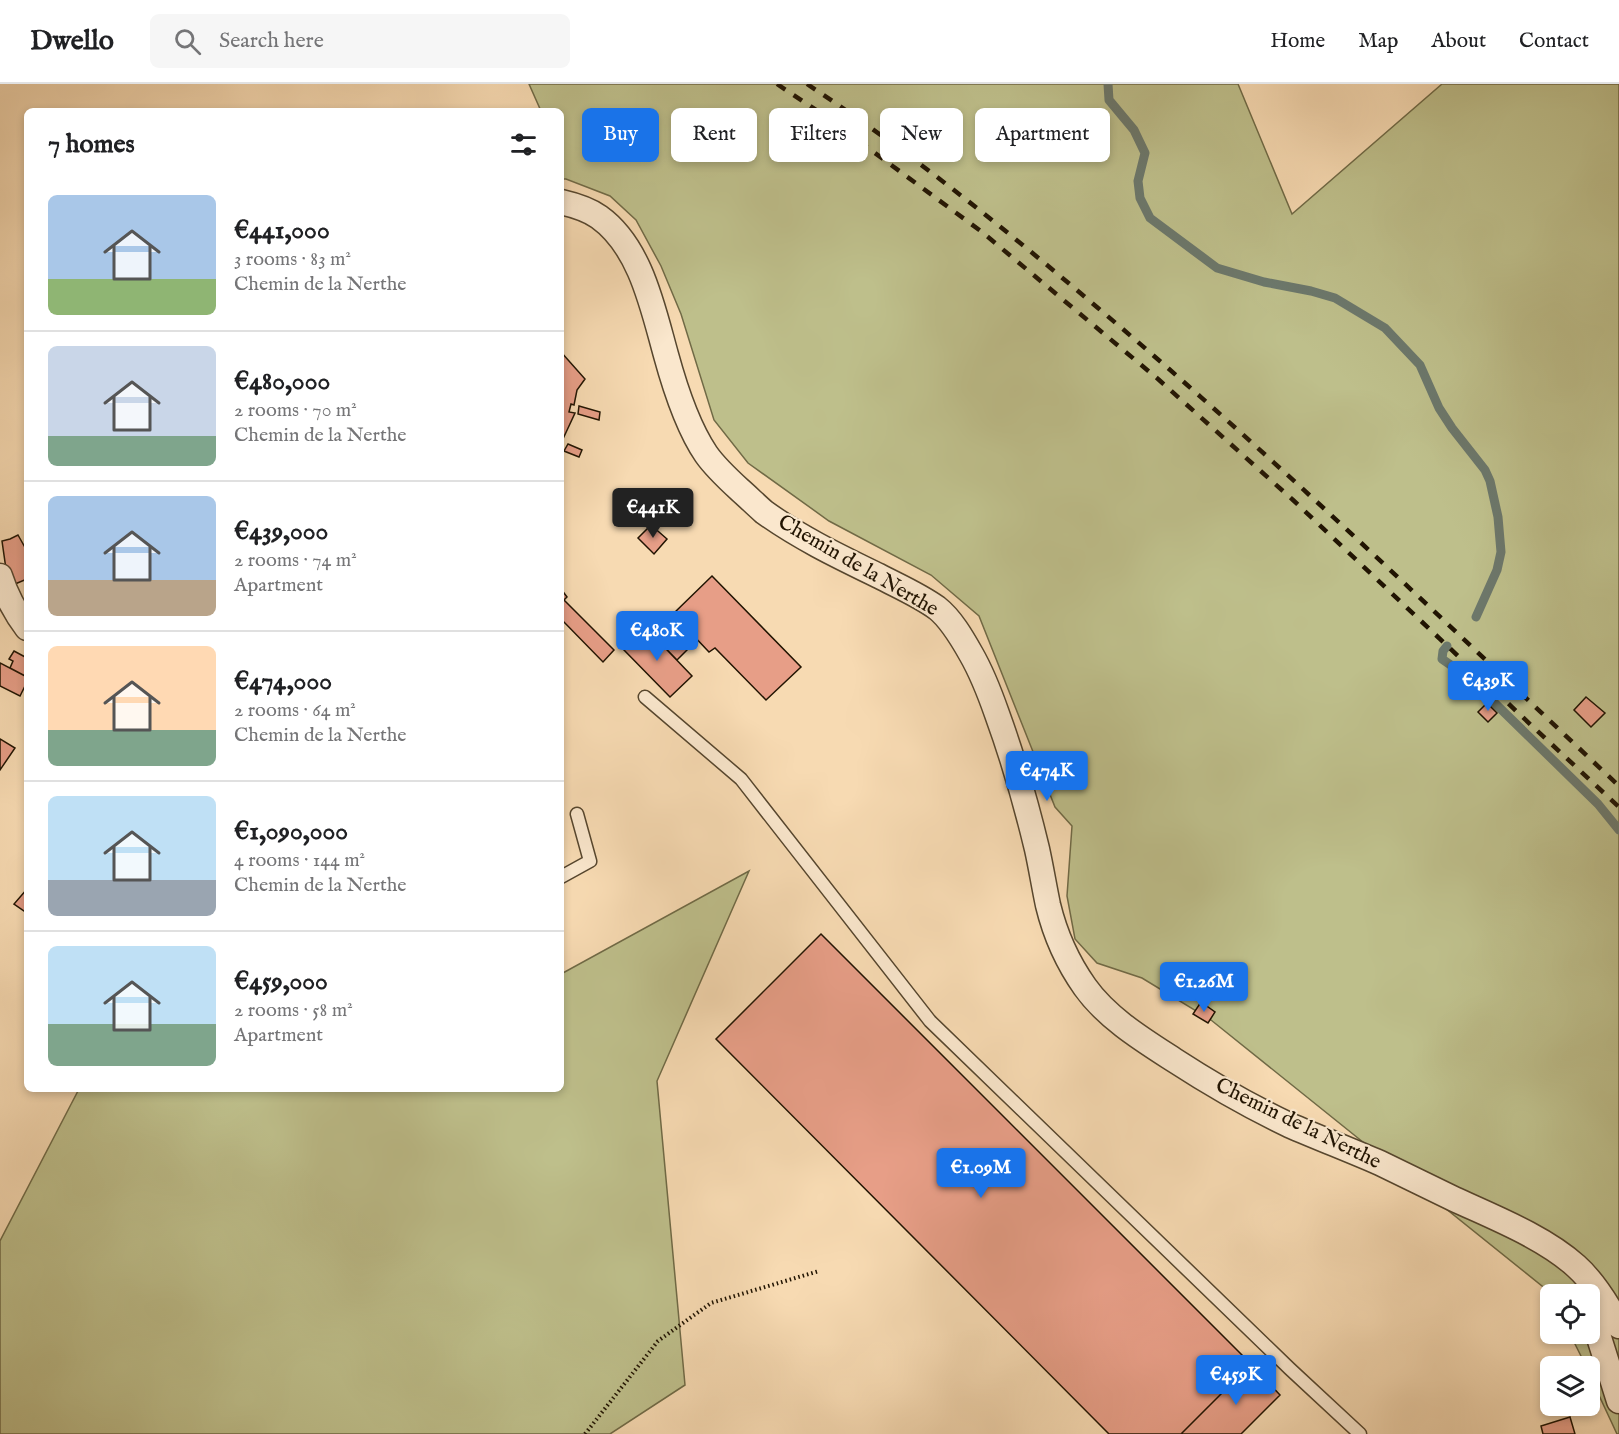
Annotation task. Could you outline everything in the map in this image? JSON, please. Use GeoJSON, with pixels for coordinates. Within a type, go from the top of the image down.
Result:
{"type":"FeatureCollection","features":[{"type":"Feature","properties":{"kind":"street","name":"Chemin de la Nerthe"},"geometry":{"type":"LineString","coordinates":[[564,203],[578,206],[597,216],[612,229],[640,270],[651,301],[667,362],[691,430],[708,458],[762,510],[816,544],[940,610],[955,628],[973,657],[986,685],[1012,757],[1056,933],[1071,965],[1089,992],[1112,1015],[1153,1047],[1234,1097],[1287,1124],[1378,1162],[1522,1231],[1556,1251],[1577,1266],[1608,1305],[1619,1326]]}},
{"type":"Feature","properties":{"kind":"street"},"geometry":{"type":"LineString","coordinates":[[0,576],[3,587],[24,624]]}},
{"type":"Feature","properties":{"kind":"street"},"geometry":{"type":"LineString","coordinates":[[1577,1266],[1583,1284]]}},
{"type":"Feature","properties":{"kind":"street"},"geometry":{"type":"LineString","coordinates":[[1600,1341],[1619,1401]]}},
{"type":"Feature","properties":{"kind":"lane"},"geometry":{"type":"LineString","coordinates":[[645,697],[741,779],[930,1021],[1360,1434]]}},
{"type":"Feature","properties":{"kind":"lane"},"geometry":{"type":"LineString","coordinates":[[564,875],[590,861],[577,814]]}},
{"type":"Feature","properties":{"kind":"path"},"geometry":{"type":"LineString","coordinates":[[585,1434],[658,1341],[711,1303],[819,1271]]}},
{"type":"Feature","properties":{"kind":"green space"},"geometry":{"type":"Polygon","coordinates":[[[529,84],[1238,84],[1292,214],[1442,84],[1619,84],[1619,1434],[1600,1397],[1600,1356],[1581,1356],[1575,1344],[1600,1344],[1600,1284],[1540,1284],[1211,1020],[1142,978],[1097,963],[1075,939],[1067,896],[1072,826],[1055,807],[979,616],[931,575],[829,521],[748,463],[714,420],[681,314],[661,266],[636,220],[610,196],[564,179],[564,108],[540,108],[529,84]]]}},
{"type":"Feature","properties":{"kind":"green space"},"geometry":{"type":"Polygon","coordinates":[[[749,871],[657,1081],[685,1385],[610,1434],[0,1434],[0,1241],[77,1092],[564,1092],[564,972],[749,871]]]}},
{"type":"Feature","properties":{"kind":"building"},"geometry":{"type":"Polygon","coordinates":[[[564,355],[585,379],[577,390],[574,405],[571,404],[569,412],[575,413],[564,437],[564,355]]]}},
{"type":"Feature","properties":{"kind":"building"},"geometry":{"type":"Polygon","coordinates":[[[579,406],[600,412],[599,420],[578,414],[579,406]]]}},
{"type":"Feature","properties":{"kind":"building"},"geometry":{"type":"Polygon","coordinates":[[[568,444],[582,450],[579,457],[564,451],[568,444]]]}},
{"type":"Feature","properties":{"kind":"building"},"geometry":{"type":"Polygon","coordinates":[[[651,525],[667,539],[654,554],[638,538],[651,525]]]}},
{"type":"Feature","properties":{"kind":"building"},"geometry":{"type":"Polygon","coordinates":[[[18,535],[24,546],[24,580],[15,584],[6,569],[2,541],[18,535]]]}},
{"type":"Feature","properties":{"kind":"building"},"geometry":{"type":"Polygon","coordinates":[[[712,576],[801,667],[766,700],[715,648],[709,652],[673,614],[712,576]]]}},
{"type":"Feature","properties":{"kind":"building"},"geometry":{"type":"Polygon","coordinates":[[[564,600],[614,650],[603,662],[564,622],[564,600]]]}},
{"type":"Feature","properties":{"kind":"building"},"geometry":{"type":"Polygon","coordinates":[[[658,616],[689,648],[677,660],[645,627],[658,616]]]}},
{"type":"Feature","properties":{"kind":"building"},"geometry":{"type":"Polygon","coordinates":[[[645,627],[692,676],[670,697],[623,649],[645,627]]]}},
{"type":"Feature","properties":{"kind":"building"},"geometry":{"type":"Polygon","coordinates":[[[14,651],[24,656],[24,675],[10,668],[13,661],[9,659],[14,651]]]}},
{"type":"Feature","properties":{"kind":"building"},"geometry":{"type":"Polygon","coordinates":[[[0,663],[24,675],[24,688],[20,696],[0,686],[0,663]]]}},
{"type":"Feature","properties":{"kind":"building"},"geometry":{"type":"Polygon","coordinates":[[[1586,697],[1605,713],[1591,727],[1574,710],[1586,697]]]}},
{"type":"Feature","properties":{"kind":"building"},"geometry":{"type":"Polygon","coordinates":[[[1487,703],[1497,713],[1488,722],[1478,712],[1487,703]]]}},
{"type":"Feature","properties":{"kind":"building"},"geometry":{"type":"Polygon","coordinates":[[[0,739],[15,748],[0,770],[0,739]]]}},
{"type":"Feature","properties":{"kind":"building"},"geometry":{"type":"Polygon","coordinates":[[[24,892],[24,911],[14,904],[24,892]]]}},
{"type":"Feature","properties":{"kind":"building"},"geometry":{"type":"Polygon","coordinates":[[[821,934],[1251,1364],[1181,1434],[1109,1434],[716,1039],[821,934]]]}},
{"type":"Feature","properties":{"kind":"building"},"geometry":{"type":"Polygon","coordinates":[[[1201,1002],[1215,1012],[1208,1023],[1193,1014],[1201,1002]]]}},
{"type":"Feature","properties":{"kind":"building"},"geometry":{"type":"Polygon","coordinates":[[[1251,1364],[1280,1395],[1241,1434],[1181,1434],[1251,1364]]]}},
{"type":"Feature","properties":{"kind":"building"},"geometry":{"type":"Polygon","coordinates":[[[1570,1417],[1575,1434],[1543,1434],[1541,1426],[1570,1417]]]}},
{"type":"Feature","properties":{"kind":"waterway"},"geometry":{"type":"LineString","coordinates":[[1108,84],[1109,100],[1134,130],[1145,153],[1138,181],[1140,198],[1150,218],[1217,268],[1264,282],[1335,298],[1385,328],[1420,365],[1439,408],[1485,470],[1490,481],[1498,517],[1501,552],[1497,570],[1476,617]]}},
{"type":"Feature","properties":{"kind":"waterway"},"geometry":{"type":"LineString","coordinates":[[1447,646],[1443,651],[1442,659],[1468,677],[1598,804],[1619,830]]}},
{"type":"Feature","properties":{"kind":"railway"},"geometry":{"type":"LineString","coordinates":[[777,84],[822,114],[982,232],[1158,379],[1293,500],[1619,807]]}},
{"type":"Feature","properties":{"kind":"railway"},"geometry":{"type":"LineString","coordinates":[[807,84],[883,137],[992,220],[1165,366],[1362,543],[1619,786]]}}]}
